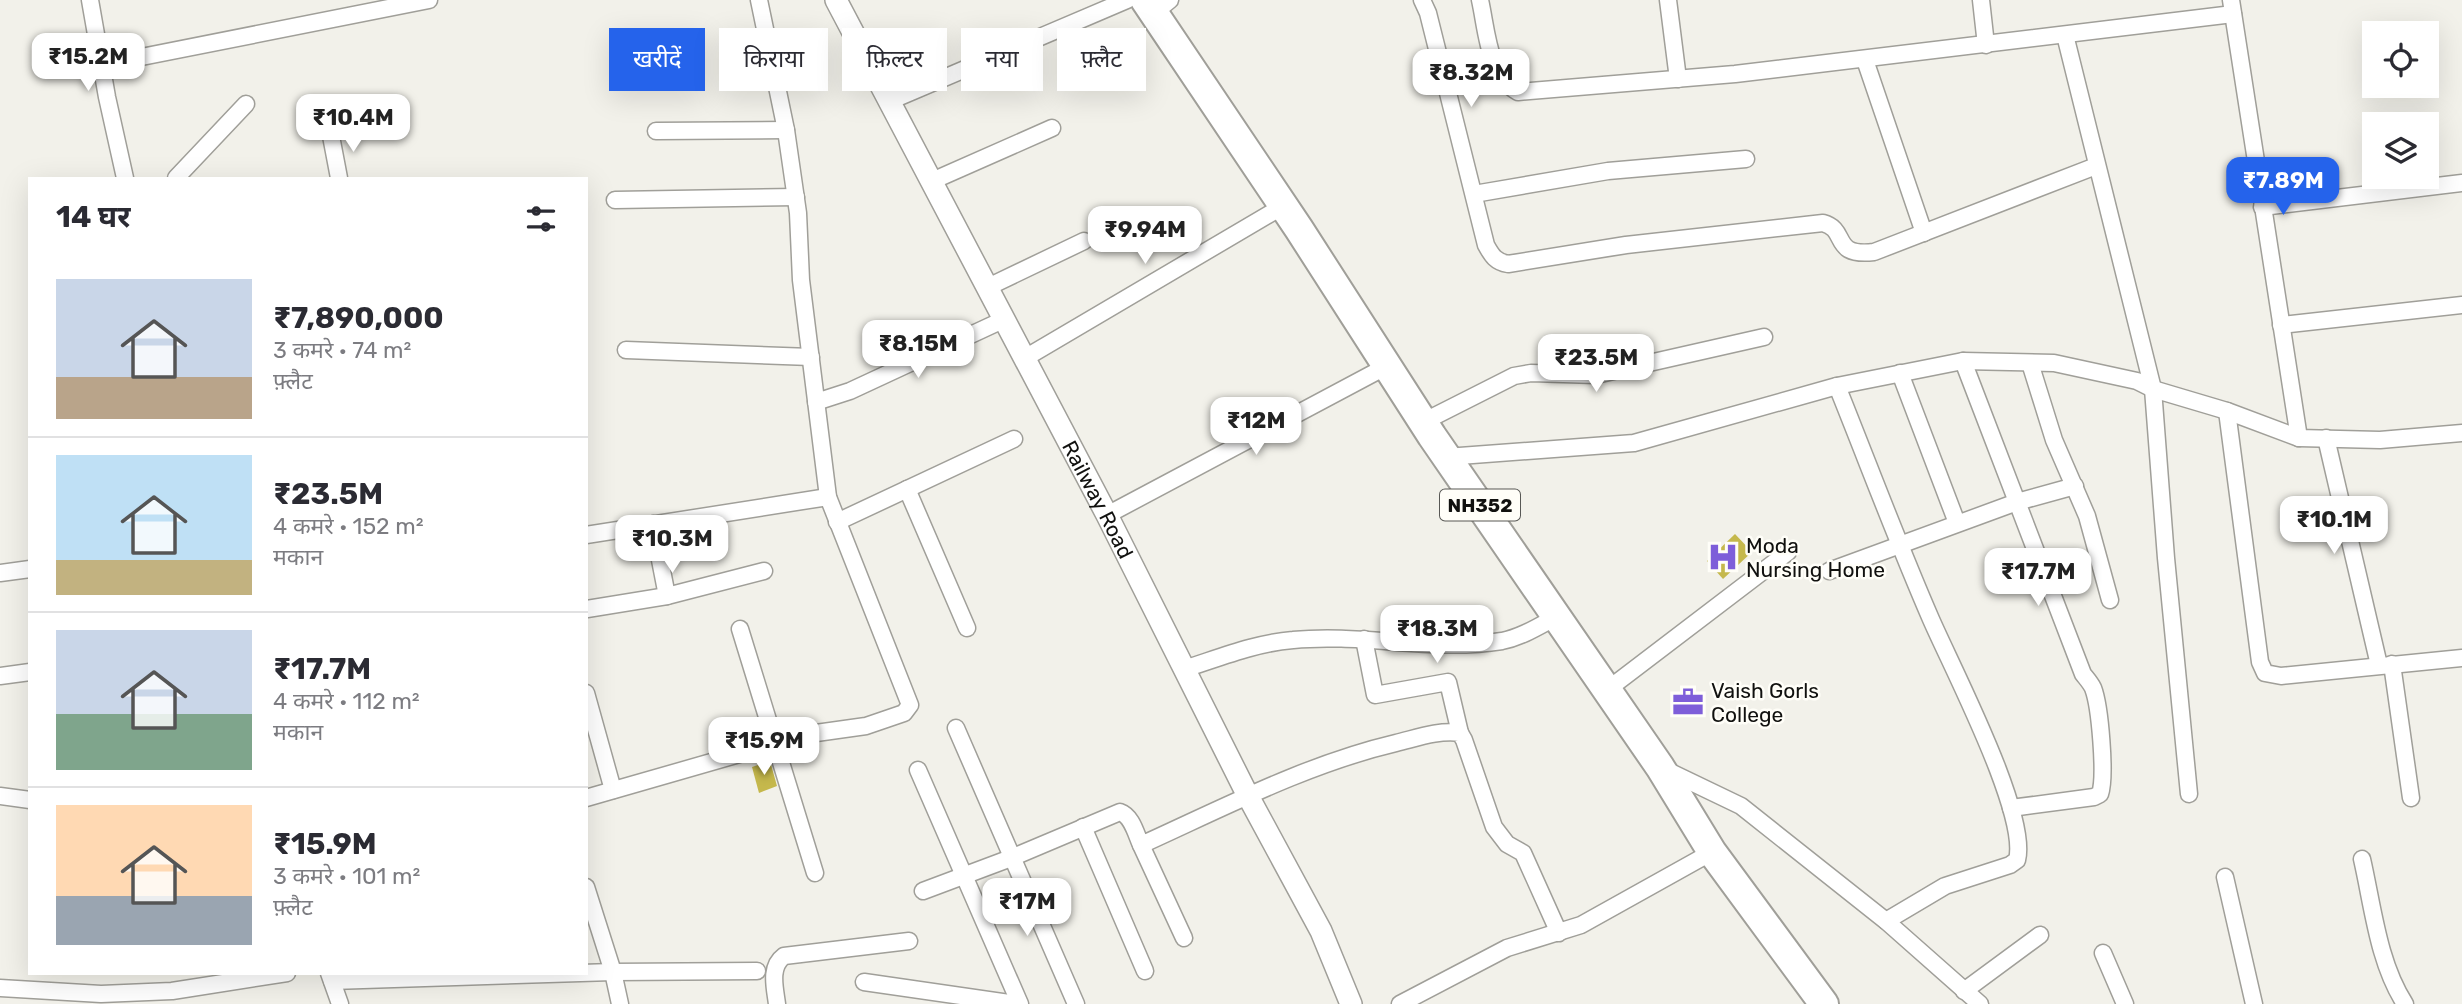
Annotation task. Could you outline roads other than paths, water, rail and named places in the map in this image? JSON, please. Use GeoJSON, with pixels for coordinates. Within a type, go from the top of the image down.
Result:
{"type":"FeatureCollection","features":[{"type":"Feature","properties":{"kind":"highway","name":"NH352"},"geometry":{"type":"LineString","coordinates":[[1156,4],[1446,457],[1660,767],[1712,852],[1824,1004]]}},
{"type":"Feature","properties":{"kind":"street"},"geometry":{"type":"LineString","coordinates":[[90,0],[125,177]]}},
{"type":"Feature","properties":{"kind":"street"},"geometry":{"type":"LineString","coordinates":[[101,65],[429,0]]}},
{"type":"Feature","properties":{"kind":"street"},"geometry":{"type":"LineString","coordinates":[[588,797],[820,731],[866,726],[904,713],[910,705],[828,497],[801,279],[796,197],[786,130],[759,0]]}},
{"type":"Feature","properties":{"kind":"street","name":"Railway Road"},"geometry":{"type":"LineString","coordinates":[[836,0],[1005,319],[1248,796],[1321,931],[1351,1004]]}},
{"type":"Feature","properties":{"kind":"street"},"geometry":{"type":"LineString","coordinates":[[890,101],[1127,0]]}},
{"type":"Feature","properties":{"kind":"street"},"geometry":{"type":"LineString","coordinates":[[1422,0],[1428,13],[1486,245],[1493,257],[1508,264],[1626,245],[1823,223],[1833,228],[1848,251],[1858,254],[1874,252],[2096,166]]}},
{"type":"Feature","properties":{"kind":"street"},"geometry":{"type":"LineString","coordinates":[[1480,0],[1496,69],[1506,85],[1518,92],[1865,60],[2065,35],[2232,7],[2299,438]]}},
{"type":"Feature","properties":{"kind":"street"},"geometry":{"type":"LineString","coordinates":[[1668,0],[1678,79]]}},
{"type":"Feature","properties":{"kind":"street"},"geometry":{"type":"LineString","coordinates":[[1981,0],[1986,45]]}},
{"type":"Feature","properties":{"kind":"street"},"geometry":{"type":"LineString","coordinates":[[2065,35],[2153,389],[2189,794]]}},
{"type":"Feature","properties":{"kind":"street"},"geometry":{"type":"LineString","coordinates":[[1865,60],[1924,233]]}},
{"type":"Feature","properties":{"kind":"street"},"geometry":{"type":"LineString","coordinates":[[177,177],[246,104]]}},
{"type":"Feature","properties":{"kind":"street"},"geometry":{"type":"LineString","coordinates":[[932,181],[1052,128]]}},
{"type":"Feature","properties":{"kind":"street"},"geometry":{"type":"LineString","coordinates":[[656,131],[786,130]]}},
{"type":"Feature","properties":{"kind":"street"},"geometry":{"type":"LineString","coordinates":[[331,136],[339,177]]}},
{"type":"Feature","properties":{"kind":"street"},"geometry":{"type":"LineString","coordinates":[[1474,194],[1608,171],[1746,159]]}},
{"type":"Feature","properties":{"kind":"street"},"geometry":{"type":"LineString","coordinates":[[2262,207],[2462,183]]}},
{"type":"Feature","properties":{"kind":"street"},"geometry":{"type":"LineString","coordinates":[[615,200],[796,197]]}},
{"type":"Feature","properties":{"kind":"street"},"geometry":{"type":"LineString","coordinates":[[1025,358],[1283,206]]}},
{"type":"Feature","properties":{"kind":"street"},"geometry":{"type":"LineString","coordinates":[[988,287],[1084,240]]}},
{"type":"Feature","properties":{"kind":"street"},"geometry":{"type":"LineString","coordinates":[[2281,325],[2462,305]]}},
{"type":"Feature","properties":{"kind":"street"},"geometry":{"type":"LineString","coordinates":[[816,402],[850,391],[1005,319]]}},
{"type":"Feature","properties":{"kind":"street"},"geometry":{"type":"LineString","coordinates":[[1423,422],[1514,376],[1531,373],[1579,376],[1604,374],[1764,337]]}},
{"type":"Feature","properties":{"kind":"street"},"geometry":{"type":"LineString","coordinates":[[626,350],[811,357]]}},
{"type":"Feature","properties":{"kind":"street"},"geometry":{"type":"LineString","coordinates":[[1963,361],[2080,668],[2094,690],[2103,776],[2100,794],[2011,808]]}},
{"type":"Feature","properties":{"kind":"street"},"geometry":{"type":"LineString","coordinates":[[1446,457],[1634,443],[1837,386],[1963,361],[2054,363],[2137,381],[2153,389],[2227,411],[2299,438],[2380,440],[2462,433]]}},
{"type":"Feature","properties":{"kind":"street"},"geometry":{"type":"LineString","coordinates":[[2030,363],[2054,440],[2075,486],[2095,543],[2110,600]]}},
{"type":"Feature","properties":{"kind":"street"},"geometry":{"type":"LineString","coordinates":[[1107,515],[1387,366]]}},
{"type":"Feature","properties":{"kind":"street"},"geometry":{"type":"LineString","coordinates":[[1900,373],[1957,523]]}},
{"type":"Feature","properties":{"kind":"street"},"geometry":{"type":"LineString","coordinates":[[1837,386],[1929,616],[2003,780],[2018,839],[2017,860],[2010,865],[1945,886],[1886,921]]}},
{"type":"Feature","properties":{"kind":"street"},"geometry":{"type":"LineString","coordinates":[[2227,411],[2260,662],[2265,673],[2281,677],[2462,658]]}},
{"type":"Feature","properties":{"kind":"street"},"geometry":{"type":"LineString","coordinates":[[2326,438],[2385,665],[2411,798]]}},
{"type":"Feature","properties":{"kind":"street"},"geometry":{"type":"LineString","coordinates":[[837,522],[1014,439]]}},
{"type":"Feature","properties":{"kind":"street"},"geometry":{"type":"LineString","coordinates":[[1829,571],[2017,502],[2075,486]]}},
{"type":"Feature","properties":{"kind":"street"},"geometry":{"type":"LineString","coordinates":[[907,489],[967,628]]}},
{"type":"Feature","properties":{"kind":"street"},"geometry":{"type":"LineString","coordinates":[[588,535],[828,497]]}},
{"type":"Feature","properties":{"kind":"street"},"geometry":{"type":"LineString","coordinates":[[653,524],[667,596]]}},
{"type":"Feature","properties":{"kind":"street"},"geometry":{"type":"LineString","coordinates":[[1607,690],[1788,552]]}},
{"type":"Feature","properties":{"kind":"street"},"geometry":{"type":"LineString","coordinates":[[0,573],[28,569]]}},
{"type":"Feature","properties":{"kind":"street"},"geometry":{"type":"LineString","coordinates":[[588,609],[667,596],[764,571]]}},
{"type":"Feature","properties":{"kind":"street"},"geometry":{"type":"LineString","coordinates":[[1184,669],[1256,646],[1293,640],[1364,639],[1432,644],[1503,641],[1525,634],[1556,617]]}},
{"type":"Feature","properties":{"kind":"street"},"geometry":{"type":"LineString","coordinates":[[740,629],[815,873]]}},
{"type":"Feature","properties":{"kind":"street"},"geometry":{"type":"LineString","coordinates":[[1364,639],[1374,695],[1448,682],[1460,733],[1473,762],[1494,828],[1507,844],[1523,853],[1559,933]]}},
{"type":"Feature","properties":{"kind":"street"},"geometry":{"type":"LineString","coordinates":[[0,676],[28,672]]}},
{"type":"Feature","properties":{"kind":"street"},"geometry":{"type":"LineString","coordinates":[[588,701],[613,790]]}},
{"type":"Feature","properties":{"kind":"street"},"geometry":{"type":"LineString","coordinates":[[956,727],[1076,1004]]}},
{"type":"Feature","properties":{"kind":"street"},"geometry":{"type":"LineString","coordinates":[[1141,845],[1248,796],[1347,756],[1438,733],[1460,733]]}},
{"type":"Feature","properties":{"kind":"street"},"geometry":{"type":"LineString","coordinates":[[1660,767],[1741,806],[1886,921],[1980,1004]]}},
{"type":"Feature","properties":{"kind":"street"},"geometry":{"type":"LineString","coordinates":[[918,771],[1018,1004]]}},
{"type":"Feature","properties":{"kind":"street"},"geometry":{"type":"LineString","coordinates":[[0,796],[28,800]]}},
{"type":"Feature","properties":{"kind":"street"},"geometry":{"type":"LineString","coordinates":[[923,891],[1011,858],[1119,812],[1126,814],[1129,819],[1184,938]]}},
{"type":"Feature","properties":{"kind":"street"},"geometry":{"type":"LineString","coordinates":[[1083,827],[1145,971]]}},
{"type":"Feature","properties":{"kind":"street"},"geometry":{"type":"LineString","coordinates":[[1400,1004],[1507,948],[1581,925],[1712,852]]}},
{"type":"Feature","properties":{"kind":"street"},"geometry":{"type":"LineString","coordinates":[[2362,859],[2385,963],[2396,991],[2405,1004]]}},
{"type":"Feature","properties":{"kind":"street"},"geometry":{"type":"LineString","coordinates":[[2225,877],[2254,1004]]}},
{"type":"Feature","properties":{"kind":"street"},"geometry":{"type":"LineString","coordinates":[[588,893],[613,972],[620,1004]]}},
{"type":"Feature","properties":{"kind":"street"},"geometry":{"type":"LineString","coordinates":[[1964,991],[2040,935]]}},
{"type":"Feature","properties":{"kind":"street"},"geometry":{"type":"LineString","coordinates":[[776,1004],[774,969],[777,961],[784,956],[909,941]]}},
{"type":"Feature","properties":{"kind":"street"},"geometry":{"type":"LineString","coordinates":[[2103,953],[2125,1004]]}},
{"type":"Feature","properties":{"kind":"street"},"geometry":{"type":"LineString","coordinates":[[588,972],[757,971]]}},
{"type":"Feature","properties":{"kind":"street"},"geometry":{"type":"LineString","coordinates":[[0,988],[101,994],[172,991],[274,975]]}},
{"type":"Feature","properties":{"kind":"street"},"geometry":{"type":"LineString","coordinates":[[340,1004],[330,977],[443,975]]}},
{"type":"Feature","properties":{"kind":"street"},"geometry":{"type":"LineString","coordinates":[[864,982],[1018,1004]]}},
{"type":"Feature","properties":{"kind":"place","name":"Moda Nursing Home"},"geometry":{"type":"Point","coordinates":[1723,557]}},
{"type":"Feature","properties":{"kind":"place","name":"Vaish Gorls College"},"geometry":{"type":"Point","coordinates":[1688,702]}}]}
